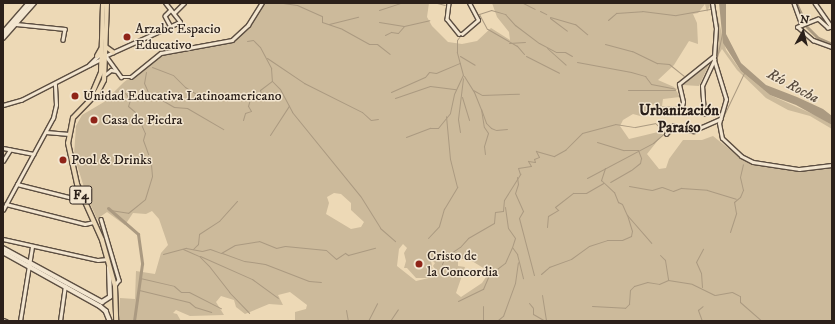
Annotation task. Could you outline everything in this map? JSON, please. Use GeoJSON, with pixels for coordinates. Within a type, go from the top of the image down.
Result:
{"type":"FeatureCollection","features":[{"type":"Feature","properties":{"kind":"highway","name":"F4"},"geometry":{"type":"LineString","coordinates":[[105,4],[104,47],[100,78],[90,98],[74,118],[69,134],[72,169],[82,196],[102,240],[115,286],[116,321]]}},
{"type":"Feature","properties":{"kind":"highway"},"geometry":{"type":"LineString","coordinates":[[102,57],[104,47],[113,52]]}},
{"type":"Feature","properties":{"kind":"highway","name":"F4"},"geometry":{"type":"LineString","coordinates":[[90,98],[98,92],[106,74],[102,57]]}},
{"type":"Feature","properties":{"kind":"main road"},"geometry":{"type":"LineString","coordinates":[[3,32],[29,3]]}},
{"type":"Feature","properties":{"kind":"main road"},"geometry":{"type":"LineString","coordinates":[[3,38],[34,3]]}},
{"type":"Feature","properties":{"kind":"main road"},"geometry":{"type":"LineString","coordinates":[[3,251],[65,284],[103,308],[110,321]]}},
{"type":"Feature","properties":{"kind":"main road"},"geometry":{"type":"LineString","coordinates":[[65,284],[106,302],[110,297],[109,265]]}},
{"type":"Feature","properties":{"kind":"street"},"geometry":{"type":"LineString","coordinates":[[3,105],[21,100],[55,84],[102,57],[171,27],[180,21],[164,3]]}},
{"type":"Feature","properties":{"kind":"street"},"geometry":{"type":"LineString","coordinates":[[174,13],[184,3]]}},
{"type":"Feature","properties":{"kind":"street"},"geometry":{"type":"LineString","coordinates":[[102,57],[121,78],[128,78],[161,53],[232,40],[248,25],[262,3]]}},
{"type":"Feature","properties":{"kind":"street"},"geometry":{"type":"LineString","coordinates":[[449,3],[447,19],[459,34],[462,34],[478,20],[469,3]]}},
{"type":"Feature","properties":{"kind":"street"},"geometry":{"type":"LineString","coordinates":[[704,114],[702,86],[714,58],[716,28],[712,3]]}},
{"type":"Feature","properties":{"kind":"street"},"geometry":{"type":"LineString","coordinates":[[794,3],[802,25]]}},
{"type":"Feature","properties":{"kind":"street"},"geometry":{"type":"LineString","coordinates":[[815,3],[832,27],[828,28],[818,19],[798,27],[807,36],[832,47]]}},
{"type":"Feature","properties":{"kind":"street"},"geometry":{"type":"LineString","coordinates":[[170,10],[165,16],[171,27]]}},
{"type":"Feature","properties":{"kind":"street"},"geometry":{"type":"LineString","coordinates":[[16,24],[65,30],[64,40]]}},
{"type":"Feature","properties":{"kind":"street"},"geometry":{"type":"LineString","coordinates":[[88,65],[102,57]]}},
{"type":"Feature","properties":{"kind":"street"},"geometry":{"type":"LineString","coordinates":[[681,110],[683,102],[678,84],[714,58]]}},
{"type":"Feature","properties":{"kind":"street"},"geometry":{"type":"LineString","coordinates":[[714,58],[726,99],[720,119],[719,131],[722,138],[749,160],[793,169],[832,165]]}},
{"type":"Feature","properties":{"kind":"street"},"geometry":{"type":"LineString","coordinates":[[106,74],[111,70],[117,72]]}},
{"type":"Feature","properties":{"kind":"street"},"geometry":{"type":"LineString","coordinates":[[3,210],[46,132],[55,111],[55,84]]}},
{"type":"Feature","properties":{"kind":"street"},"geometry":{"type":"LineString","coordinates":[[666,134],[673,126],[693,130],[720,119]]}},
{"type":"Feature","properties":{"kind":"street"},"geometry":{"type":"LineString","coordinates":[[46,132],[69,134]]}},
{"type":"Feature","properties":{"kind":"street"},"geometry":{"type":"LineString","coordinates":[[3,148],[33,154]]}},
{"type":"Feature","properties":{"kind":"street"},"geometry":{"type":"LineString","coordinates":[[3,161],[10,150]]}},
{"type":"Feature","properties":{"kind":"street"},"geometry":{"type":"LineString","coordinates":[[17,184],[69,197],[82,196]]}},
{"type":"Feature","properties":{"kind":"street"},"geometry":{"type":"LineString","coordinates":[[6,204],[86,224],[94,222]]}},
{"type":"Feature","properties":{"kind":"street"},"geometry":{"type":"LineString","coordinates":[[102,219],[119,280],[115,286]]}},
{"type":"Feature","properties":{"kind":"street"},"geometry":{"type":"LineString","coordinates":[[102,240],[107,236]]}},
{"type":"Feature","properties":{"kind":"street"},"geometry":{"type":"LineString","coordinates":[[3,239],[32,247],[98,260],[107,259]]}},
{"type":"Feature","properties":{"kind":"street"},"geometry":{"type":"LineString","coordinates":[[20,321],[32,247]]}},
{"type":"Feature","properties":{"kind":"street"},"geometry":{"type":"LineString","coordinates":[[60,321],[65,284]]}},
{"type":"Feature","properties":{"kind":"shaded area"},"geometry":{"type":"Polygon","coordinates":[[[263,3],[429,3],[427,17],[432,26],[448,42],[462,44],[477,41],[491,28],[510,40],[509,32],[497,17],[492,3],[711,3],[707,12],[705,4],[698,13],[693,14],[697,23],[698,44],[689,41],[674,65],[658,80],[674,87],[680,97],[663,99],[662,106],[681,106],[676,113],[656,110],[656,105],[650,104],[650,114],[644,117],[633,114],[623,120],[620,126],[629,139],[658,132],[663,134],[647,154],[659,169],[666,168],[669,159],[683,140],[702,140],[713,136],[738,156],[753,163],[793,171],[832,166],[832,321],[295,321],[295,312],[306,309],[307,305],[290,292],[278,295],[283,305],[269,304],[245,314],[236,307],[234,300],[221,296],[216,302],[224,315],[190,316],[176,310],[173,313],[177,314],[181,321],[118,321],[120,298],[135,299],[136,271],[155,274],[161,253],[168,245],[159,219],[152,211],[146,214],[133,213],[125,225],[107,212],[97,219],[86,194],[74,155],[76,126],[82,115],[104,102],[124,82],[160,56],[186,49],[226,44],[236,39],[249,25],[263,3]],[[334,193],[327,197],[329,203],[326,214],[351,229],[361,227],[364,222],[351,210],[351,203],[341,194],[334,193]],[[403,244],[399,249],[397,266],[416,281],[429,278],[416,278],[407,268],[404,268],[406,261],[404,253],[407,248],[403,244]],[[467,258],[458,260],[458,266],[465,267],[456,293],[461,297],[482,283],[486,277],[485,269],[467,258]],[[431,260],[433,273],[429,278],[433,277],[437,272],[433,266],[435,263],[431,260]]]}},
{"type":"Feature","properties":{"kind":"shaded area","name":"Río Rocha"},"geometry":{"type":"Polygon","coordinates":[[[719,3],[726,3],[726,34],[741,63],[766,85],[823,109],[832,116],[832,125],[796,105],[770,95],[741,71],[723,43],[719,3]]]}},
{"type":"Feature","properties":{"kind":"shaded area"},"geometry":{"type":"Polygon","coordinates":[[[716,10],[726,50],[741,71],[770,95],[815,115],[832,125],[832,129],[810,116],[788,110],[766,98],[737,70],[722,49],[715,61],[717,30],[714,11],[716,10]]]}},
{"type":"Feature","properties":{"kind":"shaded area"},"geometry":{"type":"Polygon","coordinates":[[[710,62],[699,86],[682,85],[682,82],[710,62]]]}},
{"type":"Feature","properties":{"kind":"waterway"},"geometry":{"type":"LineString","coordinates":[[283,3],[297,5],[322,16],[322,22],[342,29],[369,44],[377,44],[390,54]]}},
{"type":"Feature","properties":{"kind":"waterway"},"geometry":{"type":"LineString","coordinates":[[379,10],[401,3]]}},
{"type":"Feature","properties":{"kind":"waterway"},"geometry":{"type":"LineString","coordinates":[[437,3],[445,5]]}},
{"type":"Feature","properties":{"kind":"waterway"},"geometry":{"type":"LineString","coordinates":[[523,3],[535,9]]}},
{"type":"Feature","properties":{"kind":"waterway"},"geometry":{"type":"LineString","coordinates":[[796,3],[805,22]]}},
{"type":"Feature","properties":{"kind":"waterway"},"geometry":{"type":"LineString","coordinates":[[608,20],[616,13],[642,11],[676,15],[711,9]]}},
{"type":"Feature","properties":{"kind":"waterway"},"geometry":{"type":"LineString","coordinates":[[524,54],[517,46],[487,29],[479,14],[491,10],[505,14],[515,25],[539,43],[556,52],[565,52],[572,56]]}},
{"type":"Feature","properties":{"kind":"waterway"},"geometry":{"type":"LineString","coordinates":[[540,11],[546,14]]}},
{"type":"Feature","properties":{"kind":"waterway"},"geometry":{"type":"LineString","coordinates":[[329,24],[358,17]]}},
{"type":"Feature","properties":{"kind":"waterway"},"geometry":{"type":"LineString","coordinates":[[550,17],[575,24],[587,34]]}},
{"type":"Feature","properties":{"kind":"waterway"},"geometry":{"type":"LineString","coordinates":[[550,18],[567,31]]}},
{"type":"Feature","properties":{"kind":"waterway"},"geometry":{"type":"LineString","coordinates":[[379,22],[404,26],[429,20]]}},
{"type":"Feature","properties":{"kind":"waterway"},"geometry":{"type":"LineString","coordinates":[[385,35],[391,32],[398,33],[404,26]]}},
{"type":"Feature","properties":{"kind":"waterway"},"geometry":{"type":"LineString","coordinates":[[806,26],[818,38],[832,44]]}},
{"type":"Feature","properties":{"kind":"waterway"},"geometry":{"type":"LineString","coordinates":[[716,62],[722,34]]}},
{"type":"Feature","properties":{"kind":"waterway"},"geometry":{"type":"LineString","coordinates":[[406,137],[430,128],[438,128],[450,113],[454,94],[463,75],[457,52],[457,40],[460,36]]}},
{"type":"Feature","properties":{"kind":"waterway"},"geometry":{"type":"LineString","coordinates":[[247,41],[253,40],[260,47],[271,68],[272,81],[280,89],[292,112],[361,197],[380,228],[395,241]]}},
{"type":"Feature","properties":{"kind":"waterway"},"geometry":{"type":"LineString","coordinates":[[509,43],[525,42]]}},
{"type":"Feature","properties":{"kind":"waterway"},"geometry":{"type":"LineString","coordinates":[[605,44],[632,51],[657,63],[669,64],[684,76]]}},
{"type":"Feature","properties":{"kind":"waterway"},"geometry":{"type":"LineString","coordinates":[[547,48],[566,65]]}},
{"type":"Feature","properties":{"kind":"waterway"},"geometry":{"type":"LineString","coordinates":[[460,56],[475,65]]}},
{"type":"Feature","properties":{"kind":"waterway"},"geometry":{"type":"LineString","coordinates":[[526,56],[559,73]]}},
{"type":"Feature","properties":{"kind":"waterway"},"geometry":{"type":"LineString","coordinates":[[267,58],[304,83],[362,112],[371,120],[378,119]]}},
{"type":"Feature","properties":{"kind":"waterway"},"geometry":{"type":"LineString","coordinates":[[577,62],[631,72],[645,76],[651,84],[676,89]]}},
{"type":"Feature","properties":{"kind":"waterway"},"geometry":{"type":"LineString","coordinates":[[391,92],[425,77],[429,72],[436,73],[460,63]]}},
{"type":"Feature","properties":{"kind":"waterway"},"geometry":{"type":"LineString","coordinates":[[152,67],[173,75],[185,87],[198,95]]}},
{"type":"Feature","properties":{"kind":"waterway"},"geometry":{"type":"LineString","coordinates":[[146,72],[144,83],[148,92],[174,107],[187,108],[223,129]]}},
{"type":"Feature","properties":{"kind":"waterway"},"geometry":{"type":"LineString","coordinates":[[723,117],[744,73]]}},
{"type":"Feature","properties":{"kind":"waterway"},"geometry":{"type":"LineString","coordinates":[[464,76],[474,92],[481,109],[484,127],[488,133],[484,146],[485,154]]}},
{"type":"Feature","properties":{"kind":"waterway"},"geometry":{"type":"LineString","coordinates":[[460,132],[458,119],[463,78]]}},
{"type":"Feature","properties":{"kind":"waterway"},"geometry":{"type":"LineString","coordinates":[[243,120],[245,113],[251,111],[248,106],[250,99],[256,99],[261,95],[260,90],[272,81]]}},
{"type":"Feature","properties":{"kind":"waterway"},"geometry":{"type":"LineString","coordinates":[[395,98],[430,86],[456,89]]}},
{"type":"Feature","properties":{"kind":"waterway"},"geometry":{"type":"LineString","coordinates":[[473,90],[482,95],[519,94]]}},
{"type":"Feature","properties":{"kind":"waterway"},"geometry":{"type":"LineString","coordinates":[[628,90],[675,90]]}},
{"type":"Feature","properties":{"kind":"waterway"},"geometry":{"type":"LineString","coordinates":[[125,93],[129,98]]}},
{"type":"Feature","properties":{"kind":"waterway"},"geometry":{"type":"LineString","coordinates":[[462,97],[469,120]]}},
{"type":"Feature","properties":{"kind":"waterway"},"geometry":{"type":"LineString","coordinates":[[130,100],[128,106],[136,113],[145,133],[143,140],[148,154]]}},
{"type":"Feature","properties":{"kind":"waterway"},"geometry":{"type":"LineString","coordinates":[[270,135],[289,106]]}},
{"type":"Feature","properties":{"kind":"waterway"},"geometry":{"type":"LineString","coordinates":[[481,109],[486,123],[491,128],[496,130],[507,129]]}},
{"type":"Feature","properties":{"kind":"waterway"},"geometry":{"type":"LineString","coordinates":[[428,238],[439,226],[444,209],[457,187],[450,159],[446,116]]}},
{"type":"Feature","properties":{"kind":"waterway"},"geometry":{"type":"LineString","coordinates":[[587,178],[653,143],[674,125],[695,129],[717,118]]}},
{"type":"Feature","properties":{"kind":"waterway"},"geometry":{"type":"LineString","coordinates":[[442,264],[445,257],[460,247],[468,238],[494,223],[495,212],[503,211],[504,200],[520,174],[518,168],[531,166],[528,161],[535,162],[534,159],[539,157],[536,151],[554,156],[565,150],[582,133],[615,124],[635,127],[655,123],[664,131]]}},
{"type":"Feature","properties":{"kind":"waterway"},"geometry":{"type":"LineString","coordinates":[[597,142],[624,150],[638,150],[641,158],[640,163],[631,170],[610,182]]}},
{"type":"Feature","properties":{"kind":"waterway"},"geometry":{"type":"LineString","coordinates":[[730,232],[736,213],[734,202],[740,197],[743,190],[740,177],[743,164]]}},
{"type":"Feature","properties":{"kind":"waterway"},"geometry":{"type":"LineString","coordinates":[[110,210],[128,213],[145,199],[152,176],[151,165]]}},
{"type":"Feature","properties":{"kind":"waterway"},"geometry":{"type":"LineString","coordinates":[[605,168],[601,180],[614,192],[618,202],[622,204],[627,215],[651,243]]}},
{"type":"Feature","properties":{"kind":"waterway"},"geometry":{"type":"LineString","coordinates":[[517,177],[518,184],[515,193],[523,211],[519,218],[534,275]]}},
{"type":"Feature","properties":{"kind":"waterway"},"geometry":{"type":"LineString","coordinates":[[547,227],[548,216],[558,210],[555,207],[573,193],[586,193],[603,183]]}},
{"type":"Feature","properties":{"kind":"waterway"},"geometry":{"type":"LineString","coordinates":[[629,186],[652,190],[662,187],[673,191],[681,188],[707,190],[736,199]]}},
{"type":"Feature","properties":{"kind":"waterway"},"geometry":{"type":"LineString","coordinates":[[193,249],[198,244],[199,234],[219,221],[237,201]]}},
{"type":"Feature","properties":{"kind":"waterway"},"geometry":{"type":"LineString","coordinates":[[505,207],[508,228],[515,238],[512,247],[517,254],[523,278]]}},
{"type":"Feature","properties":{"kind":"waterway"},"geometry":{"type":"LineString","coordinates":[[108,208],[138,234],[142,264],[134,321]]}},
{"type":"Feature","properties":{"kind":"waterway"},"geometry":{"type":"LineString","coordinates":[[541,274],[549,267],[571,259],[589,246],[607,240],[622,240],[631,236],[632,231],[627,215]]}},
{"type":"Feature","properties":{"kind":"waterway"},"geometry":{"type":"LineString","coordinates":[[163,254],[186,248],[202,251],[210,249],[221,253],[235,245],[259,241],[276,248],[285,246],[326,250],[336,259],[345,253],[348,255],[375,248]]}},
{"type":"Feature","properties":{"kind":"waterway"},"geometry":{"type":"LineString","coordinates":[[458,301],[483,289],[489,275],[505,263],[512,247]]}},
{"type":"Feature","properties":{"kind":"waterway"},"geometry":{"type":"LineString","coordinates":[[183,249],[199,256],[249,313]]}},
{"type":"Feature","properties":{"kind":"waterway"},"geometry":{"type":"LineString","coordinates":[[702,287],[701,273],[696,262],[703,249]]}},
{"type":"Feature","properties":{"kind":"waterway"},"geometry":{"type":"LineString","coordinates":[[222,253],[244,261],[265,264],[309,281],[321,282]]}},
{"type":"Feature","properties":{"kind":"waterway"},"geometry":{"type":"LineString","coordinates":[[660,255],[665,260],[668,280]]}},
{"type":"Feature","properties":{"kind":"waterway"},"geometry":{"type":"LineString","coordinates":[[200,256],[252,279],[278,298]]}},
{"type":"Feature","properties":{"kind":"waterway"},"geometry":{"type":"LineString","coordinates":[[498,320],[503,316],[515,283],[518,262]]}},
{"type":"Feature","properties":{"kind":"waterway"},"geometry":{"type":"LineString","coordinates":[[140,278],[174,286],[181,292],[189,292],[221,308]]}},
{"type":"Feature","properties":{"kind":"waterway"},"geometry":{"type":"LineString","coordinates":[[592,306],[625,308],[629,304],[630,290],[634,286],[647,282],[659,284],[668,280],[692,284],[715,295],[732,292],[740,296],[740,302],[762,321]]}},
{"type":"Feature","properties":{"kind":"waterway"},"geometry":{"type":"LineString","coordinates":[[139,290],[189,302],[195,307],[211,312]]}},
{"type":"Feature","properties":{"kind":"waterway"},"geometry":{"type":"LineString","coordinates":[[542,295],[546,321]]}},
{"type":"Feature","properties":{"kind":"waterway"},"geometry":{"type":"LineString","coordinates":[[368,321],[377,303]]}},
{"type":"Feature","properties":{"kind":"waterway"},"geometry":{"type":"LineString","coordinates":[[529,303],[533,308],[533,314],[545,321]]}},
{"type":"Feature","properties":{"kind":"waterway"},"geometry":{"type":"LineString","coordinates":[[483,306],[483,321]]}},
{"type":"Feature","properties":{"kind":"waterway"},"geometry":{"type":"LineString","coordinates":[[702,321],[698,310],[703,306]]}},
{"type":"Feature","properties":{"kind":"waterway"},"geometry":{"type":"LineString","coordinates":[[390,321],[398,309]]}},
{"type":"Feature","properties":{"kind":"waterway"},"geometry":{"type":"LineString","coordinates":[[346,310],[348,321]]}},
{"type":"Feature","properties":{"kind":"place","name":"Arzabe Espacio Educativo"},"geometry":{"type":"Point","coordinates":[127,37]}},
{"type":"Feature","properties":{"kind":"place","name":"Unidad Educativa Latinoamericano"},"geometry":{"type":"Point","coordinates":[75,96]}},
{"type":"Feature","properties":{"kind":"place","name":"Casa de Piedra"},"geometry":{"type":"Point","coordinates":[94,120]}},
{"type":"Feature","properties":{"kind":"place","name":"Pool & Drinks"},"geometry":{"type":"Point","coordinates":[63,160]}},
{"type":"Feature","properties":{"kind":"place","name":"Cristo de la Concordia"},"geometry":{"type":"Point","coordinates":[419,264]}},
{"type":"Feature","properties":{"kind":"district","name":"Urbanización Paraíso"},"geometry":{"type":"Point","coordinates":[679,118]}}]}
